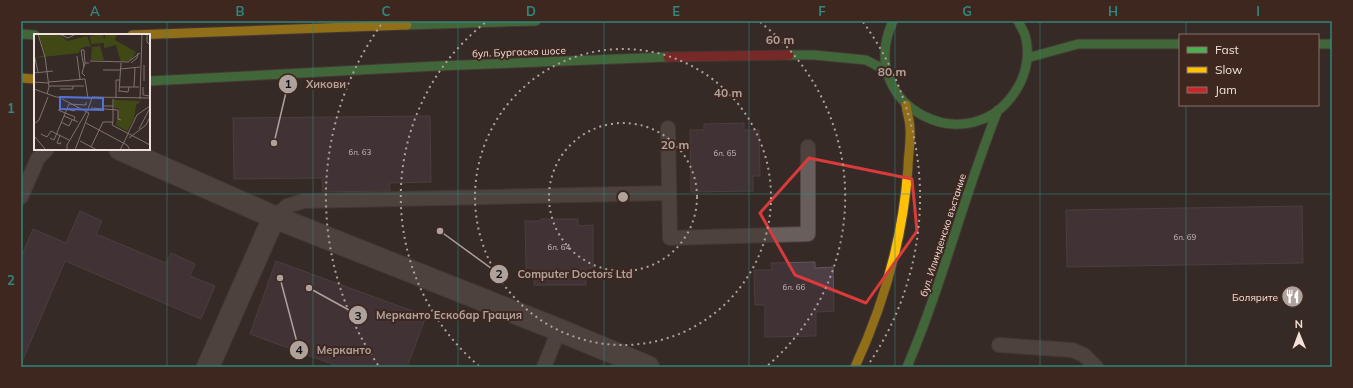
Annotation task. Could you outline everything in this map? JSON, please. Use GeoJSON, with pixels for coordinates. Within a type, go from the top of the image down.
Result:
{"type":"FeatureCollection","features":[{"type":"Feature","properties":{"kind":"main road"},"geometry":{"type":"LineString","coordinates":[[150,34],[536,21]]}},
{"type":"Feature","properties":{"kind":"main road"},"geometry":{"type":"LineString","coordinates":[[889,24],[884,51],[887,71],[893,88],[906,105],[927,119],[953,125],[980,121],[1004,107],[1013,96],[1025,72],[1027,58],[1025,34],[1018,21]]}},
{"type":"Feature","properties":{"kind":"main road"},"geometry":{"type":"LineString","coordinates":[[21,34],[34,35]]}},
{"type":"Feature","properties":{"kind":"main road"},"geometry":{"type":"LineString","coordinates":[[1027,58],[1055,49],[1078,44],[1179,44]]}},
{"type":"Feature","properties":{"kind":"main road"},"geometry":{"type":"LineString","coordinates":[[1319,44],[1332,44]]}},
{"type":"Feature","properties":{"kind":"main road","name":"бул. Бургаско шосе"},"geometry":{"type":"LineString","coordinates":[[150,81],[421,67],[703,56],[814,55],[866,60],[887,71]]}},
{"type":"Feature","properties":{"kind":"main road"},"geometry":{"type":"LineString","coordinates":[[21,78],[34,79]]}},
{"type":"Feature","properties":{"kind":"main road"},"geometry":{"type":"LineString","coordinates":[[854,367],[868,339],[887,284],[901,228],[906,195],[910,129],[906,105]]}},
{"type":"Feature","properties":{"kind":"main road","name":"бул. Илинденско въстание"},"geometry":{"type":"LineString","coordinates":[[907,367],[923,332],[949,253],[969,185],[985,139],[998,110]]}},
{"type":"Feature","properties":{"kind":"street"},"geometry":{"type":"LineString","coordinates":[[122,150],[274,216],[559,330],[637,365]]}},
{"type":"Feature","properties":{"kind":"street"},"geometry":{"type":"LineString","coordinates":[[208,367],[274,216]]}},
{"type":"Feature","properties":{"kind":"lane"},"geometry":{"type":"LineString","coordinates":[[668,128],[670,238],[808,234],[808,147]]}},
{"type":"Feature","properties":{"kind":"lane"},"geometry":{"type":"LineString","coordinates":[[21,197],[38,158],[46,150]]}},
{"type":"Feature","properties":{"kind":"lane"},"geometry":{"type":"LineString","coordinates":[[274,216],[287,206],[304,201],[669,193]]}},
{"type":"Feature","properties":{"kind":"lane"},"geometry":{"type":"LineString","coordinates":[[544,367],[559,330]]}},
{"type":"Feature","properties":{"kind":"lane"},"geometry":{"type":"LineString","coordinates":[[999,345],[1072,350],[1084,355],[1096,367]]}},
{"type":"Feature","properties":{"kind":"highlighted area"},"geometry":{"type":"Polygon","coordinates":[[[809,158],[912,179],[917,231],[866,303],[795,275],[760,213],[809,158]]]}},
{"type":"Feature","properties":{"kind":"building"},"geometry":{"type":"Polygon","coordinates":[[[430,116],[431,182],[389,183],[390,191],[323,192],[322,178],[234,179],[233,118],[430,116]]]}},
{"type":"Feature","properties":{"kind":"building"},"geometry":{"type":"Polygon","coordinates":[[[744,123],[744,130],[759,130],[760,176],[753,176],[753,191],[691,192],[690,130],[704,130],[704,124],[744,123]]]}},
{"type":"Feature","properties":{"kind":"building"},"geometry":{"type":"Polygon","coordinates":[[[1302,206],[1303,263],[1067,267],[1066,210],[1302,206]]]}},
{"type":"Feature","properties":{"kind":"building"},"geometry":{"type":"Polygon","coordinates":[[[80,211],[102,221],[96,234],[166,263],[171,253],[195,264],[190,276],[215,286],[201,319],[65,261],[21,364],[21,257],[33,229],[66,243],[80,211]]]}},
{"type":"Feature","properties":{"kind":"building"},"geometry":{"type":"Polygon","coordinates":[[[541,219],[578,219],[578,226],[593,225],[593,268],[586,268],[586,285],[534,285],[534,268],[526,268],[525,221],[541,221],[541,219]]]}},
{"type":"Feature","properties":{"kind":"building"},"geometry":{"type":"Polygon","coordinates":[[[276,261],[426,316],[407,367],[340,367],[250,334],[276,261]]]}},
{"type":"Feature","properties":{"kind":"building"},"geometry":{"type":"Polygon","coordinates":[[[815,262],[815,268],[833,267],[834,311],[816,312],[816,336],[765,337],[765,305],[755,305],[754,270],[772,270],[771,263],[815,262]]]}},
{"type":"Feature","properties":{"kind":"traffic: fast"},"geometry":{"type":"LineString","coordinates":[[407,25],[536,21]]}},
{"type":"Feature","properties":{"kind":"traffic: fast"},"geometry":{"type":"LineString","coordinates":[[893,21],[885,52],[889,79],[903,101],[924,116],[948,124],[974,122],[998,110],[1018,87],[1024,75],[1027,62],[1027,42],[1018,21]]}},
{"type":"Feature","properties":{"kind":"traffic: fast"},"geometry":{"type":"LineString","coordinates":[[21,34],[34,35]]}},
{"type":"Feature","properties":{"kind":"traffic: fast"},"geometry":{"type":"LineString","coordinates":[[1027,58],[1078,44],[1179,44]]}},
{"type":"Feature","properties":{"kind":"traffic: fast"},"geometry":{"type":"LineString","coordinates":[[1319,44],[1332,44]]}},
{"type":"Feature","properties":{"kind":"traffic: fast"},"geometry":{"type":"LineString","coordinates":[[789,55],[814,55],[866,60],[887,71]]}},
{"type":"Feature","properties":{"kind":"traffic: fast"},"geometry":{"type":"LineString","coordinates":[[150,81],[437,66],[668,57]]}},
{"type":"Feature","properties":{"kind":"traffic: fast"},"geometry":{"type":"LineString","coordinates":[[907,367],[932,303],[974,174],[998,110]]}},
{"type":"Feature","properties":{"kind":"traffic: slow"},"geometry":{"type":"LineString","coordinates":[[150,34],[407,25]]}},
{"type":"Feature","properties":{"kind":"traffic: slow"},"geometry":{"type":"LineString","coordinates":[[21,78],[34,79]]}},
{"type":"Feature","properties":{"kind":"traffic: slow"},"geometry":{"type":"LineString","coordinates":[[855,367],[875,319],[883,295],[897,245],[902,220],[910,139],[910,123],[906,105]]}},
{"type":"Feature","properties":{"kind":"traffic: jam"},"geometry":{"type":"LineString","coordinates":[[668,57],[789,55]]}},
{"type":"Feature","properties":{"kind":"place","name":"Хикови"},"geometry":{"type":"Point","coordinates":[274,143]}},
{"type":"Feature","properties":{"kind":"place","name":"Computer Doctors Ltd"},"geometry":{"type":"Point","coordinates":[440,231]}},
{"type":"Feature","properties":{"kind":"place","name":"Мерканто"},"geometry":{"type":"Point","coordinates":[280,278]}},
{"type":"Feature","properties":{"kind":"place","name":"Мерканто Ескобар Грация"},"geometry":{"type":"Point","coordinates":[309,288]}},
{"type":"Feature","properties":{"kind":"place","name":"Болярите"},"geometry":{"type":"Point","coordinates":[1293,297]}}]}
